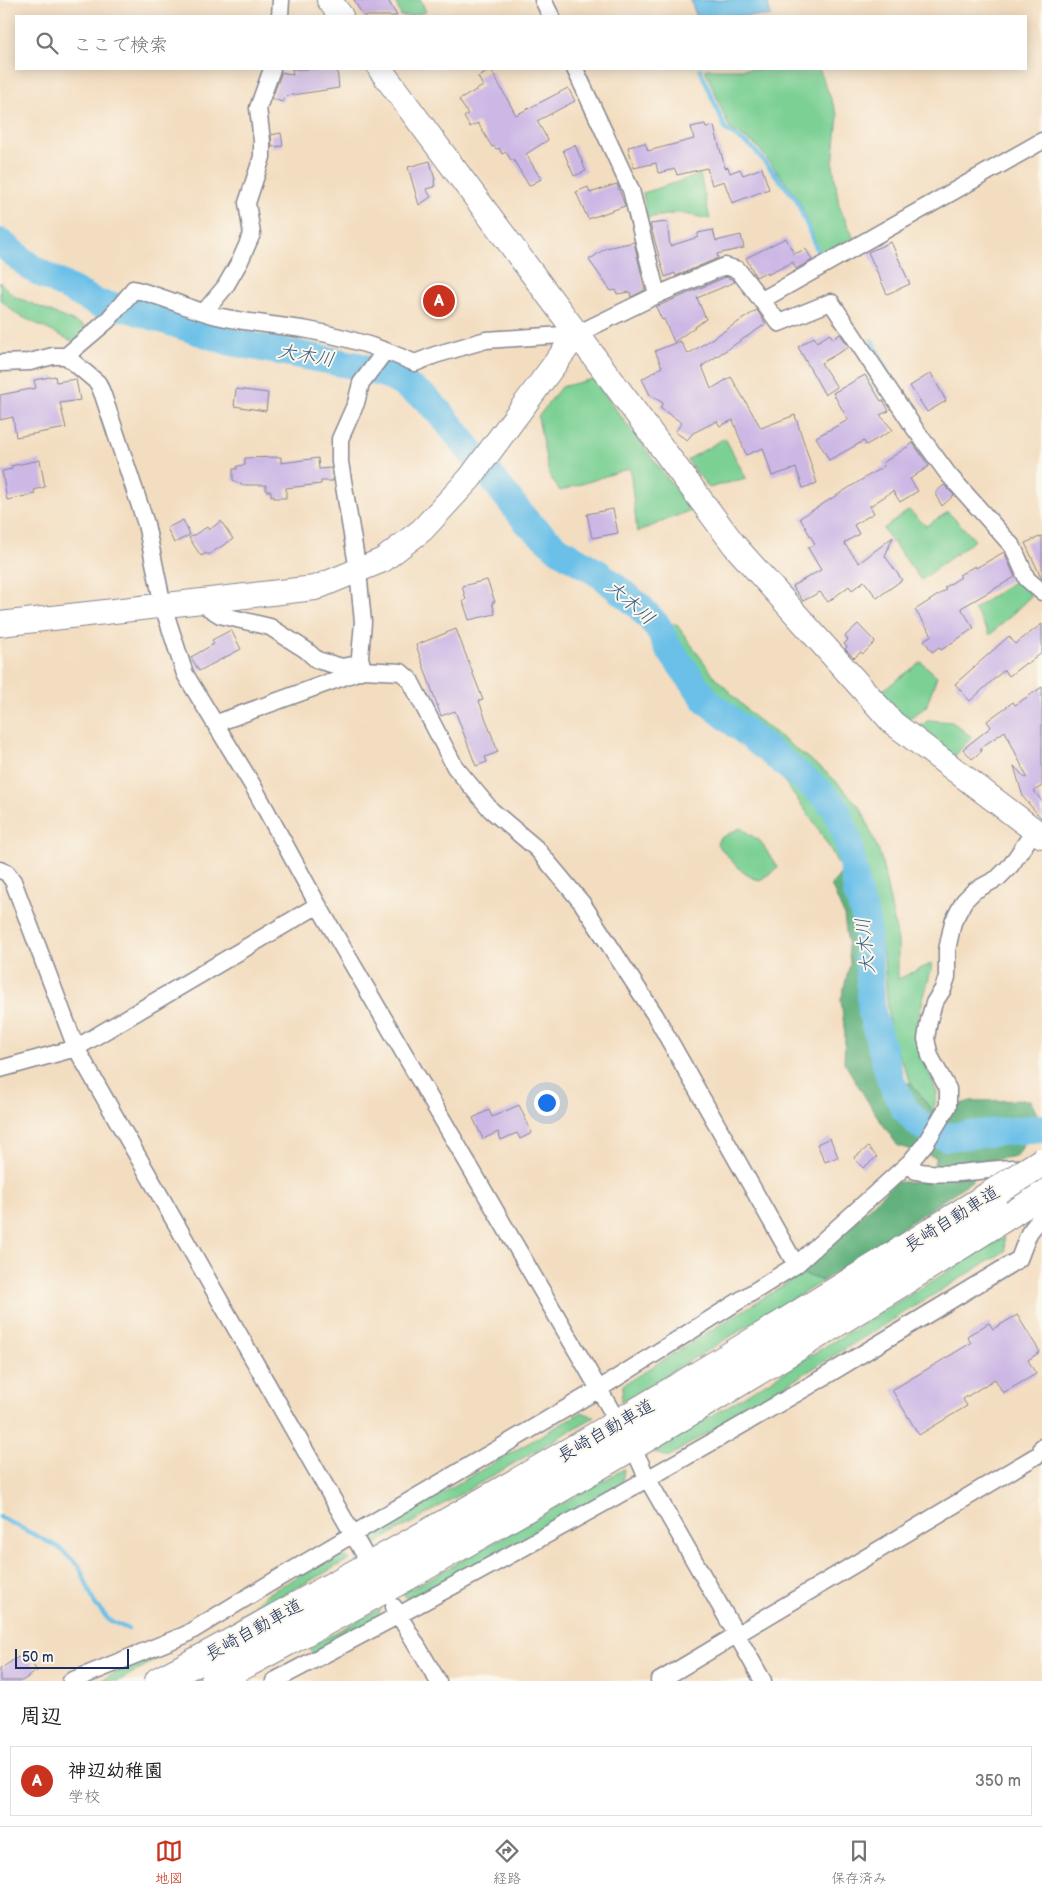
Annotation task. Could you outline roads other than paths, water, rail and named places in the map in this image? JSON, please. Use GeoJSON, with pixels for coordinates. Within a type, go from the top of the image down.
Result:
{"type":"FeatureCollection","features":[{"type":"Feature","properties":{"kind":"highway","name":"長崎自動車道"},"geometry":{"type":"LineString","coordinates":[[214,1681],[416,1571],[648,1436],[831,1326],[1006,1201],[1042,1162]]}},
{"type":"Feature","properties":{"kind":"highway","name":"長崎自動車道"},"geometry":{"type":"LineString","coordinates":[[159,1681],[400,1550],[635,1414],[817,1304],[1006,1201],[1042,1194]]}},
{"type":"Feature","properties":{"kind":"street"},"geometry":{"type":"LineString","coordinates":[[280,15],[281,0]]}},
{"type":"Feature","properties":{"kind":"street"},"geometry":{"type":"LineString","coordinates":[[329,0],[340,15]]}},
{"type":"Feature","properties":{"kind":"street"},"geometry":{"type":"LineString","coordinates":[[543,0],[550,15]]}},
{"type":"Feature","properties":{"kind":"street"},"geometry":{"type":"LineString","coordinates":[[204,312],[225,287],[240,261],[252,234],[248,204],[262,157],[258,108],[272,70]]}},
{"type":"Feature","properties":{"kind":"street"},"geometry":{"type":"LineString","coordinates":[[71,1681],[185,1635],[599,1389],[796,1264],[910,1162],[925,1144],[948,1106],[948,1089],[930,1056],[926,1039],[934,1003],[943,989],[947,978],[947,950],[954,922],[964,901],[974,891],[998,878],[1038,833],[893,722],[735,546],[381,70]]}},
{"type":"Feature","properties":{"kind":"street"},"geometry":{"type":"LineString","coordinates":[[575,70],[631,190],[657,295]]}},
{"type":"Feature","properties":{"kind":"street"},"geometry":{"type":"LineString","coordinates":[[762,300],[1042,141]]}},
{"type":"Feature","properties":{"kind":"street"},"geometry":{"type":"LineString","coordinates":[[66,356],[107,322],[132,291],[161,296],[204,312],[348,338],[415,363],[486,340],[577,334],[657,295],[725,266],[738,270],[778,323],[831,302],[915,430],[948,474],[1013,547],[1027,579],[1042,592]]}},
{"type":"Feature","properties":{"kind":"street"},"geometry":{"type":"LineString","coordinates":[[0,624],[315,588],[358,572],[383,560],[422,530],[470,478],[577,334]]}},
{"type":"Feature","properties":{"kind":"street"},"geometry":{"type":"LineString","coordinates":[[362,667],[360,657],[363,622],[358,572],[340,462],[340,439],[356,403],[361,383],[385,352]]}},
{"type":"Feature","properties":{"kind":"street"},"geometry":{"type":"LineString","coordinates":[[0,364],[30,362],[53,356],[66,356],[98,382],[146,524],[163,606],[185,674],[217,724],[318,905],[611,1410]]}},
{"type":"Feature","properties":{"kind":"street"},"geometry":{"type":"LineString","coordinates":[[199,602],[220,615],[270,627],[306,650],[317,660],[342,667],[362,667],[401,672],[410,680],[455,767],[491,810],[537,849],[582,903],[655,1015],[796,1264]]}},
{"type":"Feature","properties":{"kind":"street"},"geometry":{"type":"LineString","coordinates":[[217,724],[362,667]]}},
{"type":"Feature","properties":{"kind":"street"},"geometry":{"type":"LineString","coordinates":[[0,870],[8,873],[13,881],[76,1048],[363,1552]]}},
{"type":"Feature","properties":{"kind":"street"},"geometry":{"type":"LineString","coordinates":[[0,1069],[76,1048],[318,905]]}},
{"type":"Feature","properties":{"kind":"street"},"geometry":{"type":"LineString","coordinates":[[910,1162],[916,1171],[930,1174],[1013,1167],[1042,1168]]}},
{"type":"Feature","properties":{"kind":"street"},"geometry":{"type":"LineString","coordinates":[[274,1681],[397,1611],[647,1478],[808,1386],[1018,1259],[1029,1233],[1042,1216]]}},
{"type":"Feature","properties":{"kind":"street"},"geometry":{"type":"LineString","coordinates":[[660,1681],[1042,1451]]}},
{"type":"Feature","properties":{"kind":"street"},"geometry":{"type":"LineString","coordinates":[[639,1460],[647,1478],[763,1681]]}},
{"type":"Feature","properties":{"kind":"street"},"geometry":{"type":"LineString","coordinates":[[397,1611],[438,1681]]}},
{"type":"Feature","properties":{"kind":"water"},"geometry":{"type":"Polygon","coordinates":[[[691,0],[767,0],[771,15],[696,15],[691,0]]]}},
{"type":"Feature","properties":{"kind":"waterway"},"geometry":{"type":"LineString","coordinates":[[700,70],[726,130],[753,148],[796,199],[821,260]]}},
{"type":"Feature","properties":{"kind":"waterway","name":"大木川"},"geometry":{"type":"LineString","coordinates":[[0,242],[33,269],[99,304],[130,309],[231,342],[358,366],[390,376],[424,397],[442,415],[527,522],[558,549],[601,575],[639,606],[658,627],[669,649],[707,701],[819,791],[835,807],[848,840],[857,892],[866,920],[872,1014],[891,1081],[904,1108],[920,1125],[946,1137],[1042,1128]]}},
{"type":"Feature","properties":{"kind":"waterway"},"geometry":{"type":"LineString","coordinates":[[872,340],[889,375]]}},
{"type":"Feature","properties":{"kind":"waterway"},"geometry":{"type":"LineString","coordinates":[[0,1517],[58,1547],[79,1566],[95,1604],[109,1620],[128,1629]]}},
{"type":"Feature","properties":{"kind":"place","name":"神辺幼稚園"},"geometry":{"type":"Point","coordinates":[439,301]}}]}
